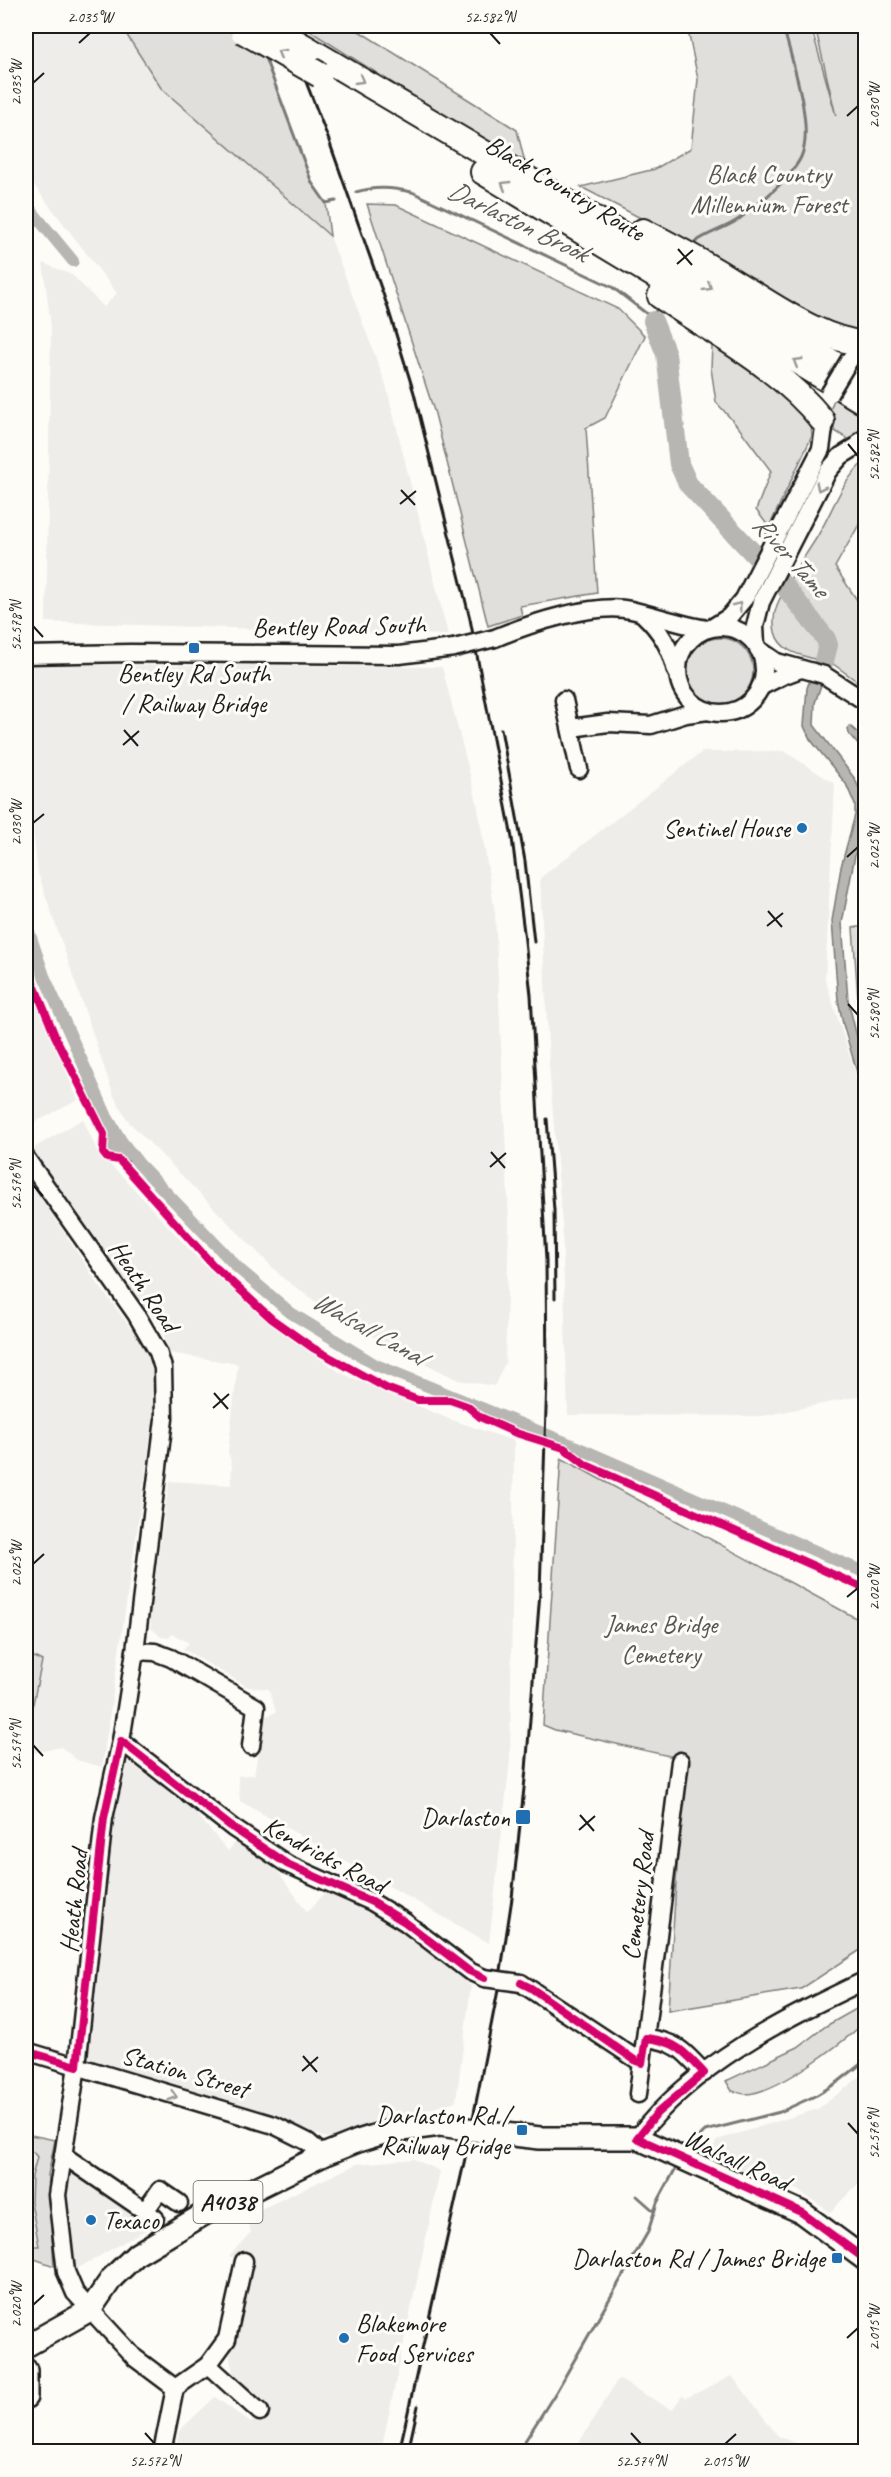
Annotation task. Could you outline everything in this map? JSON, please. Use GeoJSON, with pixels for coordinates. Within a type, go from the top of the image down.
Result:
{"type":"FeatureCollection","features":[{"type":"Feature","properties":{"kind":"highway","name":"Black Country Route"},"geometry":{"type":"LineString","coordinates":[[268,26],[505,165],[866,383]]}},
{"type":"Feature","properties":{"kind":"highway","name":"Black Country Route"},"geometry":{"type":"LineString","coordinates":[[238,28],[537,204],[866,403]]}},
{"type":"Feature","properties":{"kind":"highway"},"geometry":{"type":"LineString","coordinates":[[505,165],[680,248],[768,302],[860,349]]}},
{"type":"Feature","properties":{"kind":"highway"},"geometry":{"type":"LineString","coordinates":[[537,204],[634,278],[783,380],[807,402],[823,424]]}},
{"type":"Feature","properties":{"kind":"main road","name":"Walsall Road"},"geometry":{"type":"LineString","coordinates":[[323,2155],[387,2132],[440,2125],[540,2138],[637,2138],[801,2212],[866,2259]]}},
{"type":"Feature","properties":{"kind":"main road","name":"A4038"},"geometry":{"type":"LineString","coordinates":[[26,2346],[90,2310],[123,2266],[153,2242],[323,2155]]}},
{"type":"Feature","properties":{"kind":"main road"},"geometry":{"type":"LineString","coordinates":[[26,2370],[26,2397]]}},
{"type":"Feature","properties":{"kind":"street"},"geometry":{"type":"LineString","coordinates":[[663,722],[675,701],[682,651],[697,634],[710,628],[737,608],[755,579],[821,449],[822,406],[860,349]]}},
{"type":"Feature","properties":{"kind":"street"},"geometry":{"type":"LineString","coordinates":[[823,424],[830,438],[836,442],[844,445],[864,443]]}},
{"type":"Feature","properties":{"kind":"street"},"geometry":{"type":"LineString","coordinates":[[760,687],[763,668],[757,647],[756,618],[766,593],[828,471],[841,456],[864,443]]}},
{"type":"Feature","properties":{"kind":"street","name":"Bentley Road South"},"geometry":{"type":"LineString","coordinates":[[29,655],[130,653],[399,655],[454,648],[591,610],[619,608],[682,626],[710,628]]}},
{"type":"Feature","properties":{"kind":"street"},"geometry":{"type":"LineString","coordinates":[[641,613],[653,624],[667,644],[685,694],[691,701],[708,711]]}},
{"type":"Feature","properties":{"kind":"street"},"geometry":{"type":"LineString","coordinates":[[710,628],[736,629],[777,662],[818,672],[866,702]]}},
{"type":"Feature","properties":{"kind":"street"},"geometry":{"type":"LineString","coordinates":[[571,728],[608,723],[651,725],[686,714],[708,711],[720,713],[740,708],[748,703],[760,687],[803,669]]}},
{"type":"Feature","properties":{"kind":"street"},"geometry":{"type":"LineString","coordinates":[[564,700],[579,769]]}},
{"type":"Feature","properties":{"kind":"street","name":"Heath Road"},"geometry":{"type":"LineString","coordinates":[[26,1158],[141,1321],[158,1352],[162,1368],[164,1419],[160,1468],[121,1741],[104,1818],[77,2066],[57,2195],[66,2272],[75,2292],[135,2358],[175,2388]]}},
{"type":"Feature","properties":{"kind":"street"},"geometry":{"type":"LineString","coordinates":[[135,1652],[155,1652],[171,1658],[256,1707],[251,1746]]}},
{"type":"Feature","properties":{"kind":"street","name":"Kendricks Road"},"geometry":{"type":"LineString","coordinates":[[121,1741],[233,1828],[287,1864],[372,1902],[405,1922],[469,1971],[484,1978],[521,1983],[642,2062]]}},
{"type":"Feature","properties":{"kind":"street","name":"Cemetery Road"},"geometry":{"type":"LineString","coordinates":[[638,2094],[680,1761]]}},
{"type":"Feature","properties":{"kind":"street"},"geometry":{"type":"LineString","coordinates":[[637,2138],[652,2118],[704,2073],[778,2023],[866,1980]]}},
{"type":"Feature","properties":{"kind":"street"},"geometry":{"type":"LineString","coordinates":[[646,2038],[672,2043],[681,2048],[704,2073]]}},
{"type":"Feature","properties":{"kind":"street","name":"Station Street"},"geometry":{"type":"LineString","coordinates":[[26,2051],[274,2125],[308,2142],[323,2155]]}},
{"type":"Feature","properties":{"kind":"street"},"geometry":{"type":"LineString","coordinates":[[63,2154],[150,2214],[160,2190],[179,2203]]}},
{"type":"Feature","properties":{"kind":"street"},"geometry":{"type":"LineString","coordinates":[[162,2451],[175,2388],[208,2365],[227,2339],[244,2260]]}},
{"type":"Feature","properties":{"kind":"street"},"geometry":{"type":"LineString","coordinates":[[208,2365],[260,2412]]}},
{"type":"Feature","properties":{"kind":"shaded area"},"geometry":{"type":"Polygon","coordinates":[[[26,26],[126,26],[161,88],[330,236],[386,385],[448,635],[46,622],[51,327],[43,263],[72,275],[104,307],[117,293],[26,175],[26,26]]]}},
{"type":"Feature","properties":{"kind":"shaded area"},"geometry":{"type":"Polygon","coordinates":[[[831,636],[832,648],[815,703],[814,725],[855,779],[865,803],[842,923],[848,1000],[865,1070],[865,1100],[838,1000],[832,921],[841,867],[855,815],[855,805],[846,784],[810,739],[804,726],[807,688],[822,648],[820,639],[831,636]]]}},
{"type":"Feature","properties":{"kind":"shaded area"},"geometry":{"type":"Polygon","coordinates":[[[32,664],[442,667],[477,802],[495,913],[509,1222],[505,1363],[494,1386],[458,1380],[406,1354],[340,1319],[283,1278],[129,1122],[114,1096],[38,873],[27,776],[32,664]]]}},
{"type":"Feature","properties":{"kind":"shaded area"},"geometry":{"type":"Polygon","coordinates":[[[850,726],[865,739],[865,753],[849,734],[850,726]]]}},
{"type":"Feature","properties":{"kind":"shaded area"},"geometry":{"type":"Polygon","coordinates":[[[784,751],[835,784],[825,979],[865,1103],[865,1395],[763,1416],[568,1415],[562,1224],[549,1064],[540,878],[702,752],[784,751]]]}},
{"type":"Feature","properties":{"kind":"shaded area"},"geometry":{"type":"Polygon","coordinates":[[[26,976],[78,1100],[26,1127],[26,976]]]}},
{"type":"Feature","properties":{"kind":"shaded area"},"geometry":{"type":"Polygon","coordinates":[[[107,1117],[139,1164],[108,1156],[105,1152],[107,1117]]]}},
{"type":"Feature","properties":{"kind":"shaded area"},"geometry":{"type":"Polygon","coordinates":[[[83,1119],[98,1153],[201,1262],[282,1333],[341,1373],[449,1419],[514,1441],[510,1760],[489,1943],[240,1801],[238,1776],[254,1775],[264,1717],[276,1712],[269,1689],[248,1687],[183,1649],[189,1643],[173,1634],[168,1638],[161,1637],[151,1628],[150,1616],[169,1481],[231,1485],[232,1465],[228,1452],[238,1364],[170,1353],[160,1324],[144,1308],[32,1149],[83,1119]]]}},
{"type":"Feature","properties":{"kind":"shaded area"},"geometry":{"type":"Polygon","coordinates":[[[26,1175],[98,1284],[145,1347],[154,1376],[154,1408],[147,1462],[102,1767],[77,1760],[61,1747],[26,1755],[26,1710],[32,1712],[42,1662],[26,1653],[26,1175]]]}},
{"type":"Feature","properties":{"kind":"shaded area"},"geometry":{"type":"Polygon","coordinates":[[[126,1760],[187,1803],[228,1851],[239,1838],[271,1862],[307,1912],[328,1890],[377,1914],[418,1941],[471,1986],[456,2101],[334,2138],[323,2137],[270,2113],[85,2059],[114,1814],[122,1761],[126,1760]]]}},
{"type":"Feature","properties":{"kind":"shaded area"},"geometry":{"type":"Polygon","coordinates":[[[865,2073],[865,2184],[862,2180],[830,2212],[796,2189],[790,2189],[708,2158],[717,2140],[818,2109],[865,2073]]]}},
{"type":"Feature","properties":{"kind":"shaded area"},"geometry":{"type":"Polygon","coordinates":[[[26,2134],[55,2140],[48,2175],[54,2266],[26,2256],[26,2134]]]}},
{"type":"Feature","properties":{"kind":"shaded area"},"geometry":{"type":"Polygon","coordinates":[[[414,2159],[440,2171],[381,2451],[175,2452],[179,2431],[215,2397],[251,2423],[264,2402],[233,2373],[230,2358],[249,2262],[229,2256],[251,2232],[246,2216],[357,2164],[414,2159]]]}},
{"type":"Feature","properties":{"kind":"shaded area"},"geometry":{"type":"Polygon","coordinates":[[[65,2166],[154,2225],[73,2271],[68,2263],[65,2166]]]}},
{"type":"Feature","properties":{"kind":"shaded area"},"geometry":{"type":"Polygon","coordinates":[[[732,2376],[778,2436],[817,2451],[574,2451],[618,2379],[672,2410],[682,2396],[686,2398],[732,2376]]]}},
{"type":"Feature","properties":{"kind":"green space"},"geometry":{"type":"Polygon","coordinates":[[[121,26],[220,26],[262,49],[312,183],[326,203],[330,236],[161,88],[121,26]]]}},
{"type":"Feature","properties":{"kind":"green space"},"geometry":{"type":"Polygon","coordinates":[[[302,26],[351,26],[517,130],[525,163],[478,137],[302,26]]]}},
{"type":"Feature","properties":{"kind":"green space","name":"Black Country Millennium Forest"},"geometry":{"type":"Polygon","coordinates":[[[687,26],[811,26],[836,116],[815,26],[865,26],[865,332],[843,332],[675,236],[581,187],[655,169],[691,148],[698,79],[687,26]]]}},
{"type":"Feature","properties":{"kind":"green space"},"geometry":{"type":"Polygon","coordinates":[[[367,204],[396,205],[618,309],[645,336],[605,418],[586,428],[597,593],[520,606],[522,615],[488,626],[435,414],[367,204]]]}},
{"type":"Feature","properties":{"kind":"green space"},"geometry":{"type":"Polygon","coordinates":[[[712,346],[719,347],[793,396],[810,414],[812,436],[769,527],[756,510],[771,471],[716,402],[711,368],[712,346]]]}},
{"type":"Feature","properties":{"kind":"green space"},"geometry":{"type":"Polygon","coordinates":[[[834,399],[865,418],[865,435],[848,439],[833,430],[829,414],[834,399]]]}},
{"type":"Feature","properties":{"kind":"green space"},"geometry":{"type":"Polygon","coordinates":[[[865,461],[865,514],[835,567],[865,612],[865,687],[829,661],[832,648],[822,648],[818,660],[786,648],[778,639],[774,622],[777,605],[789,582],[819,534],[848,480],[865,461]]]}},
{"type":"Feature","properties":{"kind":"green space"},"geometry":{"type":"Polygon","coordinates":[[[720,638],[733,641],[743,648],[750,658],[753,671],[750,684],[743,694],[733,701],[720,704],[707,701],[697,694],[690,684],[687,671],[690,658],[697,648],[707,641],[720,638]]]}},
{"type":"Feature","properties":{"kind":"green space"},"geometry":{"type":"Polygon","coordinates":[[[866,926],[865,1035],[859,1013],[853,928],[866,926]]]}},
{"type":"Feature","properties":{"kind":"green space","name":"James Bridge Cemetery"},"geometry":{"type":"Polygon","coordinates":[[[561,1458],[865,1623],[865,1947],[801,1989],[668,2011],[680,1819],[687,1760],[555,1730],[543,1725],[561,1458]]]}},
{"type":"Feature","properties":{"kind":"green space"},"geometry":{"type":"Polygon","coordinates":[[[26,1653],[42,1661],[31,1713],[26,1710],[26,1653]]]}},
{"type":"Feature","properties":{"kind":"green space"},"geometry":{"type":"Polygon","coordinates":[[[865,2004],[865,2022],[809,2066],[759,2091],[746,2094],[732,2091],[726,2081],[798,2047],[826,2026],[865,2004]]]}},
{"type":"Feature","properties":{"kind":"green space"},"geometry":{"type":"Polygon","coordinates":[[[26,2134],[55,2140],[48,2175],[54,2266],[26,2256],[26,2246],[39,2246],[31,2202],[32,2176],[37,2157],[33,2152],[26,2150],[26,2134]]]}},
{"type":"Feature","properties":{"kind":"waterway","name":"River Tame"},"geometry":{"type":"LineString","coordinates":[[694,243],[734,222],[755,206],[790,174],[801,157],[805,144],[804,111],[783,26]]}},
{"type":"Feature","properties":{"kind":"waterway","name":"Darlaston Brook"},"geometry":{"type":"LineString","coordinates":[[264,55],[312,183],[326,203],[336,201]]}},
{"type":"Feature","properties":{"kind":"waterway","name":"Darlaston Brook"},"geometry":{"type":"LineString","coordinates":[[356,192],[384,188],[412,192],[612,287],[653,321]]}},
{"type":"Feature","properties":{"kind":"waterway"},"geometry":{"type":"LineString","coordinates":[[26,204],[73,261]]}},
{"type":"Feature","properties":{"kind":"waterway","name":"River Tame"},"geometry":{"type":"LineString","coordinates":[[653,321],[657,306]]}},
{"type":"Feature","properties":{"kind":"waterway","name":"River Tame"},"geometry":{"type":"LineString","coordinates":[[653,321],[666,354],[679,464],[688,484],[786,588],[826,639],[828,645],[824,661]]}},
{"type":"Feature","properties":{"kind":"waterway","name":"Walsall Canal"},"geometry":{"type":"LineString","coordinates":[[26,923],[44,976],[107,1117],[122,1142],[139,1164],[239,1269],[291,1313],[376,1365],[565,1442],[866,1573]]}},
{"type":"Feature","properties":{"kind":"waterway"},"geometry":{"type":"LineString","coordinates":[[686,2150],[705,2131],[780,2112],[817,2095],[866,2060]]}},
{"type":"Feature","properties":{"kind":"waterway"},"geometry":{"type":"LineString","coordinates":[[518,2452],[556,2392],[648,2232],[657,2203],[678,2164]]}},
{"type":"Feature","properties":{"kind":"waterway"},"geometry":{"type":"LineString","coordinates":[[637,2196],[654,2211]]}},
{"type":"Feature","properties":{"kind":"railway"},"geometry":{"type":"LineString","coordinates":[[284,26],[328,138],[387,305],[414,393],[470,619],[512,838],[524,932],[531,995],[546,1260],[547,1378],[540,1592],[526,1770],[512,1898],[498,1990],[466,2154],[399,2452]]}},
{"type":"Feature","properties":{"kind":"railway"},"geometry":{"type":"LineString","coordinates":[[501,729],[525,861],[534,942]]}},
{"type":"Feature","properties":{"kind":"railway"},"geometry":{"type":"LineString","coordinates":[[547,1119],[554,1210],[555,1298]]}},
{"type":"Feature","properties":{"kind":"railway"},"geometry":{"type":"LineString","coordinates":[[408,2452],[418,2406]]}},
{"type":"Feature","properties":{"kind":"cycle path"},"geometry":{"type":"LineString","coordinates":[[26,965],[55,1036],[104,1134],[103,1153],[107,1158],[119,1160],[212,1264],[272,1319],[313,1348],[386,1388],[418,1400],[450,1400],[467,1406],[480,1417],[516,1433],[564,1448],[586,1465],[866,1589]]}},
{"type":"Feature","properties":{"kind":"cycle path"},"geometry":{"type":"LineString","coordinates":[[26,2051],[77,2066],[104,1818],[121,1741],[233,1828],[287,1864],[372,1902],[405,1922],[469,1971],[484,1978]]}},
{"type":"Feature","properties":{"kind":"cycle path"},"geometry":{"type":"LineString","coordinates":[[521,1983],[636,2061],[642,2063],[646,2038],[656,2039],[679,2048],[704,2073],[657,2113],[637,2138],[801,2212],[866,2260]]}},
{"type":"Feature","properties":{"kind":"place","name":"Bentley Rd South / Railway Bridge"},"geometry":{"type":"Point","coordinates":[194,648]}},
{"type":"Feature","properties":{"kind":"place","name":"Sentinel House"},"geometry":{"type":"Point","coordinates":[802,828]}},
{"type":"Feature","properties":{"kind":"place","name":"Darlaston"},"geometry":{"type":"Point","coordinates":[523,1817]}},
{"type":"Feature","properties":{"kind":"place","name":"Darlaston Rd / Railway Bridge"},"geometry":{"type":"Point","coordinates":[522,2130]}},
{"type":"Feature","properties":{"kind":"place","name":"Texaco"},"geometry":{"type":"Point","coordinates":[91,2220]}},
{"type":"Feature","properties":{"kind":"place","name":"Darlaston Rd / James Bridge"},"geometry":{"type":"Point","coordinates":[837,2258]}},
{"type":"Feature","properties":{"kind":"place","name":"Blakemore Food Services"},"geometry":{"type":"Point","coordinates":[344,2338]}}]}
